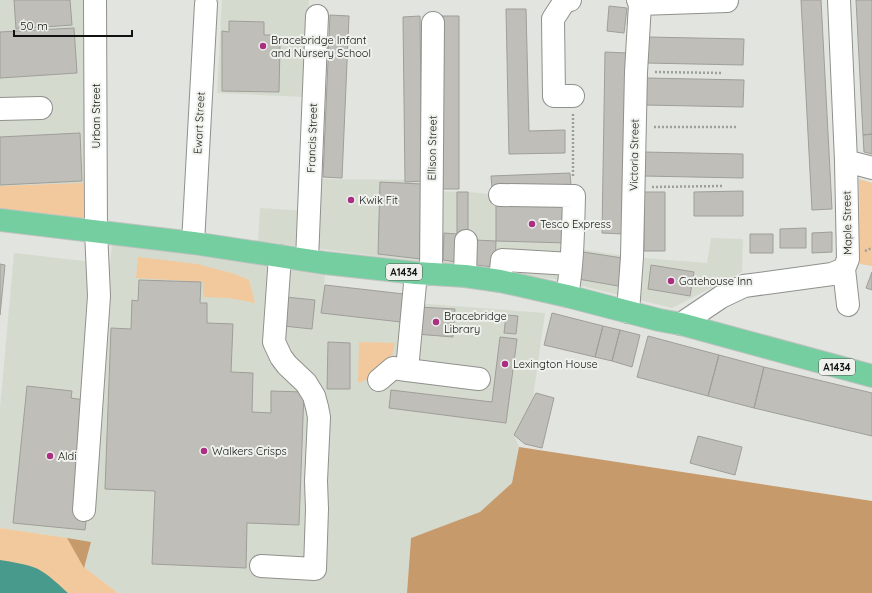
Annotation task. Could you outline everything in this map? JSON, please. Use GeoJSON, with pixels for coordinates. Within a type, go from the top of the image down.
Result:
{"type":"FeatureCollection","features":[{"type":"Feature","properties":{"kind":"main road","name":"A1434"},"geometry":{"type":"LineString","coordinates":[[0,220],[193,243],[325,263],[465,276],[500,281],[681,324],[872,376]]}},
{"type":"Feature","properties":{"kind":"street","name":"Urban Street"},"geometry":{"type":"LineString","coordinates":[[84,510],[99,296],[96,231],[95,0]]}},
{"type":"Feature","properties":{"kind":"street"},"geometry":{"type":"LineString","coordinates":[[570,0],[564,2],[553,19],[554,96],[573,96]]}},
{"type":"Feature","properties":{"kind":"street","name":"Maple Street"},"geometry":{"type":"LineString","coordinates":[[681,324],[721,297],[744,286],[832,274],[844,269],[848,259],[846,161],[839,0]]}},
{"type":"Feature","properties":{"kind":"street"},"geometry":{"type":"LineString","coordinates":[[639,2],[727,1]]}},
{"type":"Feature","properties":{"kind":"street","name":"Victoria Street"},"geometry":{"type":"LineString","coordinates":[[628,312],[632,257],[639,2]]}},
{"type":"Feature","properties":{"kind":"street","name":"Ewart Street"},"geometry":{"type":"LineString","coordinates":[[193,243],[206,4]]}},
{"type":"Feature","properties":{"kind":"street","name":"Francis Street"},"geometry":{"type":"LineString","coordinates":[[307,260],[317,16]]}},
{"type":"Feature","properties":{"kind":"street","name":"Ellison Street"},"geometry":{"type":"LineString","coordinates":[[408,370],[423,273],[433,23]]}},
{"type":"Feature","properties":{"kind":"street"},"geometry":{"type":"LineString","coordinates":[[0,109],[41,108]]}},
{"type":"Feature","properties":{"kind":"street"},"geometry":{"type":"LineString","coordinates":[[846,161],[872,168]]}},
{"type":"Feature","properties":{"kind":"street"},"geometry":{"type":"LineString","coordinates":[[500,196],[574,196],[573,248],[567,296]]}},
{"type":"Feature","properties":{"kind":"street"},"geometry":{"type":"LineString","coordinates":[[465,276],[466,241]]}},
{"type":"Feature","properties":{"kind":"street"},"geometry":{"type":"LineString","coordinates":[[261,566],[315,569],[317,509],[316,482],[319,417],[314,396],[306,383],[287,365],[281,357],[274,342],[280,256]]}},
{"type":"Feature","properties":{"kind":"street"},"geometry":{"type":"LineString","coordinates":[[500,281],[502,260],[571,264]]}},
{"type":"Feature","properties":{"kind":"street"},"geometry":{"type":"LineString","coordinates":[[844,269],[848,305]]}},
{"type":"Feature","properties":{"kind":"street"},"geometry":{"type":"LineString","coordinates":[[380,380],[394,368],[480,378]]}},
{"type":"Feature","properties":{"kind":"path"},"geometry":{"type":"LineString","coordinates":[[636,72],[723,74]]}},
{"type":"Feature","properties":{"kind":"path"},"geometry":{"type":"LineString","coordinates":[[573,96],[574,196]]}},
{"type":"Feature","properties":{"kind":"path"},"geometry":{"type":"LineString","coordinates":[[635,127],[738,127]]}},
{"type":"Feature","properties":{"kind":"path"},"geometry":{"type":"LineString","coordinates":[[634,187],[722,186]]}},
{"type":"Feature","properties":{"kind":"shaded area"},"geometry":{"type":"Polygon","coordinates":[[[0,0],[84,0],[86,222],[0,211],[0,0]]]}},
{"type":"Feature","properties":{"kind":"shaded area","name":"Bracebridge Infant and Nursery School"},"geometry":{"type":"Polygon","coordinates":[[[222,0],[309,0],[304,97],[217,93],[222,0]]]}},
{"type":"Feature","properties":{"kind":"shaded area"},"geometry":{"type":"Polygon","coordinates":[[[310,179],[432,180],[432,191],[500,195],[573,248],[632,257],[707,263],[711,238],[743,239],[742,272],[672,308],[554,279],[258,241],[260,208],[309,211],[310,179]]]}},
{"type":"Feature","properties":{"kind":"shaded area"},"geometry":{"type":"Polygon","coordinates":[[[859,179],[872,183],[872,266],[860,264],[859,179]]]}},
{"type":"Feature","properties":{"kind":"shaded area"},"geometry":{"type":"Polygon","coordinates":[[[83,183],[83,218],[0,210],[0,186],[83,183]]]}},
{"type":"Feature","properties":{"kind":"shaded area"},"geometry":{"type":"Polygon","coordinates":[[[113,233],[325,263],[324,296],[545,313],[531,411],[514,435],[519,447],[512,483],[480,512],[411,538],[407,593],[118,593],[84,568],[91,542],[0,528],[0,408],[14,253],[110,264],[113,233]]]}},
{"type":"Feature","properties":{"kind":"shaded area"},"geometry":{"type":"Polygon","coordinates":[[[138,257],[197,264],[235,274],[249,280],[255,303],[229,298],[203,297],[203,282],[136,278],[138,257]]]}},
{"type":"Feature","properties":{"kind":"shaded area"},"geometry":{"type":"Polygon","coordinates":[[[359,342],[395,343],[392,355],[373,377],[358,383],[359,342]]]}},
{"type":"Feature","properties":{"kind":"shaded area"},"geometry":{"type":"Polygon","coordinates":[[[519,447],[872,501],[872,593],[407,593],[411,538],[480,512],[512,483],[519,447]]]}},
{"type":"Feature","properties":{"kind":"shaded area"},"geometry":{"type":"Polygon","coordinates":[[[0,528],[67,538],[85,568],[118,593],[0,593],[0,528]]]}},
{"type":"Feature","properties":{"kind":"shaded area"},"geometry":{"type":"Polygon","coordinates":[[[67,538],[91,542],[84,568],[67,538]]]}},
{"type":"Feature","properties":{"kind":"water"},"geometry":{"type":"Polygon","coordinates":[[[0,560],[34,567],[50,577],[68,593],[0,593],[0,560]]]}},
{"type":"Feature","properties":{"kind":"building"},"geometry":{"type":"Polygon","coordinates":[[[14,0],[70,0],[72,25],[16,29],[14,0]]]}},
{"type":"Feature","properties":{"kind":"building"},"geometry":{"type":"Polygon","coordinates":[[[801,0],[821,0],[832,209],[812,210],[801,0]]]}},
{"type":"Feature","properties":{"kind":"building"},"geometry":{"type":"Polygon","coordinates":[[[856,0],[872,0],[872,134],[863,135],[856,0]]]}},
{"type":"Feature","properties":{"kind":"building"},"geometry":{"type":"Polygon","coordinates":[[[609,6],[627,8],[624,33],[607,31],[609,6]]]}},
{"type":"Feature","properties":{"kind":"building"},"geometry":{"type":"Polygon","coordinates":[[[506,9],[526,9],[529,131],[565,130],[565,153],[509,154],[506,9]]]}},
{"type":"Feature","properties":{"kind":"building"},"geometry":{"type":"Polygon","coordinates":[[[330,15],[349,16],[342,178],[323,177],[330,15]]]}},
{"type":"Feature","properties":{"kind":"building"},"geometry":{"type":"Polygon","coordinates":[[[420,16],[422,181],[405,182],[403,17],[420,16]]]}},
{"type":"Feature","properties":{"kind":"building"},"geometry":{"type":"Polygon","coordinates":[[[442,16],[459,16],[459,189],[442,189],[442,16]]]}},
{"type":"Feature","properties":{"kind":"building"},"geometry":{"type":"Polygon","coordinates":[[[229,21],[264,22],[264,35],[277,35],[277,45],[280,45],[279,92],[222,91],[222,31],[229,32],[229,21]]]}},
{"type":"Feature","properties":{"kind":"building"},"geometry":{"type":"Polygon","coordinates":[[[74,28],[77,73],[0,78],[0,32],[74,28]]]}},
{"type":"Feature","properties":{"kind":"building"},"geometry":{"type":"Polygon","coordinates":[[[647,37],[744,39],[743,65],[646,63],[647,37]]]}},
{"type":"Feature","properties":{"kind":"building"},"geometry":{"type":"Polygon","coordinates":[[[605,52],[627,53],[624,234],[602,233],[605,52]]]}},
{"type":"Feature","properties":{"kind":"building"},"geometry":{"type":"Polygon","coordinates":[[[646,78],[744,80],[743,107],[645,105],[646,78]]]}},
{"type":"Feature","properties":{"kind":"building"},"geometry":{"type":"Polygon","coordinates":[[[80,133],[82,181],[0,185],[0,137],[80,133]]]}},
{"type":"Feature","properties":{"kind":"building"},"geometry":{"type":"Polygon","coordinates":[[[872,134],[872,154],[864,152],[863,135],[872,134]]]}},
{"type":"Feature","properties":{"kind":"building"},"geometry":{"type":"Polygon","coordinates":[[[643,152],[743,154],[743,178],[643,176],[643,152]]]}},
{"type":"Feature","properties":{"kind":"building"},"geometry":{"type":"Polygon","coordinates":[[[570,173],[571,185],[492,189],[491,176],[570,173]]]}},
{"type":"Feature","properties":{"kind":"building"},"geometry":{"type":"Polygon","coordinates":[[[380,182],[422,184],[421,259],[378,254],[380,182]]]}},
{"type":"Feature","properties":{"kind":"building"},"geometry":{"type":"Polygon","coordinates":[[[743,191],[743,216],[694,216],[694,192],[743,191]]]}},
{"type":"Feature","properties":{"kind":"building"},"geometry":{"type":"Polygon","coordinates":[[[457,192],[468,192],[468,234],[457,234],[457,192]]]}},
{"type":"Feature","properties":{"kind":"building"},"geometry":{"type":"Polygon","coordinates":[[[644,192],[665,192],[665,251],[644,251],[644,192]]]}},
{"type":"Feature","properties":{"kind":"building","name":"Tesco Express"},"geometry":{"type":"Polygon","coordinates":[[[496,205],[569,206],[568,243],[496,241],[496,205]]]}},
{"type":"Feature","properties":{"kind":"building"},"geometry":{"type":"Polygon","coordinates":[[[806,228],[806,248],[780,248],[780,229],[806,228]]]}},
{"type":"Feature","properties":{"kind":"building"},"geometry":{"type":"Polygon","coordinates":[[[832,232],[832,252],[812,253],[812,233],[832,232]]]}},
{"type":"Feature","properties":{"kind":"building"},"geometry":{"type":"Polygon","coordinates":[[[444,233],[457,234],[456,262],[443,260],[444,233]]]}},
{"type":"Feature","properties":{"kind":"building"},"geometry":{"type":"Polygon","coordinates":[[[750,234],[773,234],[773,253],[750,253],[750,234]]]}},
{"type":"Feature","properties":{"kind":"building"},"geometry":{"type":"Polygon","coordinates":[[[475,240],[496,241],[495,267],[474,265],[475,240]]]}},
{"type":"Feature","properties":{"kind":"building"},"geometry":{"type":"Polygon","coordinates":[[[583,252],[629,259],[624,287],[578,279],[583,252]]]}},
{"type":"Feature","properties":{"kind":"building"},"geometry":{"type":"Polygon","coordinates":[[[0,264],[5,265],[0,315],[0,264]]]}},
{"type":"Feature","properties":{"kind":"building","name":"Gatehouse Inn"},"geometry":{"type":"Polygon","coordinates":[[[651,265],[694,272],[690,296],[648,289],[651,265]]]}},
{"type":"Feature","properties":{"kind":"building"},"geometry":{"type":"Polygon","coordinates":[[[872,272],[872,290],[866,288],[872,272]]]}},
{"type":"Feature","properties":{"kind":"building","name":"Walkers Crisps"},"geometry":{"type":"Polygon","coordinates":[[[139,280],[201,282],[200,303],[207,303],[207,323],[233,324],[231,372],[253,373],[252,412],[271,413],[271,391],[304,392],[299,525],[247,523],[246,568],[152,564],[155,491],[105,489],[111,328],[131,329],[132,300],[138,301],[139,280]]]}},
{"type":"Feature","properties":{"kind":"building"},"geometry":{"type":"Polygon","coordinates":[[[325,285],[404,294],[401,322],[321,313],[325,285]]]}},
{"type":"Feature","properties":{"kind":"building"},"geometry":{"type":"Polygon","coordinates":[[[286,297],[315,300],[312,329],[283,326],[286,297]]]}},
{"type":"Feature","properties":{"kind":"building","name":"Bracebridge Library"},"geometry":{"type":"Polygon","coordinates":[[[418,307],[455,309],[453,337],[416,334],[418,307]]]}},
{"type":"Feature","properties":{"kind":"building"},"geometry":{"type":"Polygon","coordinates":[[[552,313],[603,326],[595,357],[544,345],[552,313]]]}},
{"type":"Feature","properties":{"kind":"building"},"geometry":{"type":"Polygon","coordinates":[[[506,315],[518,316],[516,334],[504,333],[506,315]]]}},
{"type":"Feature","properties":{"kind":"building"},"geometry":{"type":"Polygon","coordinates":[[[603,326],[620,330],[612,361],[595,357],[603,326]]]}},
{"type":"Feature","properties":{"kind":"building"},"geometry":{"type":"Polygon","coordinates":[[[620,330],[640,335],[632,367],[612,361],[620,330]]]}},
{"type":"Feature","properties":{"kind":"building"},"geometry":{"type":"Polygon","coordinates":[[[648,336],[719,355],[708,396],[637,377],[648,336]]]}},
{"type":"Feature","properties":{"kind":"building","name":"Lexington House"},"geometry":{"type":"Polygon","coordinates":[[[500,337],[517,339],[506,423],[389,408],[391,390],[492,402],[500,337]]]}},
{"type":"Feature","properties":{"kind":"building"},"geometry":{"type":"Polygon","coordinates":[[[328,342],[350,343],[350,389],[327,389],[328,342]]]}},
{"type":"Feature","properties":{"kind":"building"},"geometry":{"type":"Polygon","coordinates":[[[719,355],[764,367],[754,408],[708,396],[719,355]]]}},
{"type":"Feature","properties":{"kind":"building"},"geometry":{"type":"Polygon","coordinates":[[[764,367],[872,393],[872,436],[754,408],[764,367]]]}},
{"type":"Feature","properties":{"kind":"building","name":"Aldi"},"geometry":{"type":"Polygon","coordinates":[[[27,386],[72,391],[71,398],[85,400],[87,513],[85,530],[13,523],[27,386]]]}},
{"type":"Feature","properties":{"kind":"building"},"geometry":{"type":"Polygon","coordinates":[[[536,393],[554,398],[542,448],[525,444],[514,435],[536,393]]]}},
{"type":"Feature","properties":{"kind":"building"},"geometry":{"type":"Polygon","coordinates":[[[698,436],[742,447],[735,475],[690,463],[698,436]]]}},
{"type":"Feature","properties":{"kind":"place","name":"Bracebridge Infant and Nursery School"},"geometry":{"type":"Point","coordinates":[263,46]}},
{"type":"Feature","properties":{"kind":"place","name":"Kwik Fit"},"geometry":{"type":"Point","coordinates":[351,200]}},
{"type":"Feature","properties":{"kind":"place","name":"Tesco Express"},"geometry":{"type":"Point","coordinates":[532,224]}},
{"type":"Feature","properties":{"kind":"place","name":"Gatehouse Inn"},"geometry":{"type":"Point","coordinates":[671,281]}},
{"type":"Feature","properties":{"kind":"place","name":"Bracebridge Library"},"geometry":{"type":"Point","coordinates":[436,322]}},
{"type":"Feature","properties":{"kind":"place","name":"Lexington House"},"geometry":{"type":"Point","coordinates":[505,364]}},
{"type":"Feature","properties":{"kind":"place","name":"Walkers Crisps"},"geometry":{"type":"Point","coordinates":[204,451]}},
{"type":"Feature","properties":{"kind":"place","name":"Aldi"},"geometry":{"type":"Point","coordinates":[50,456]}}]}
